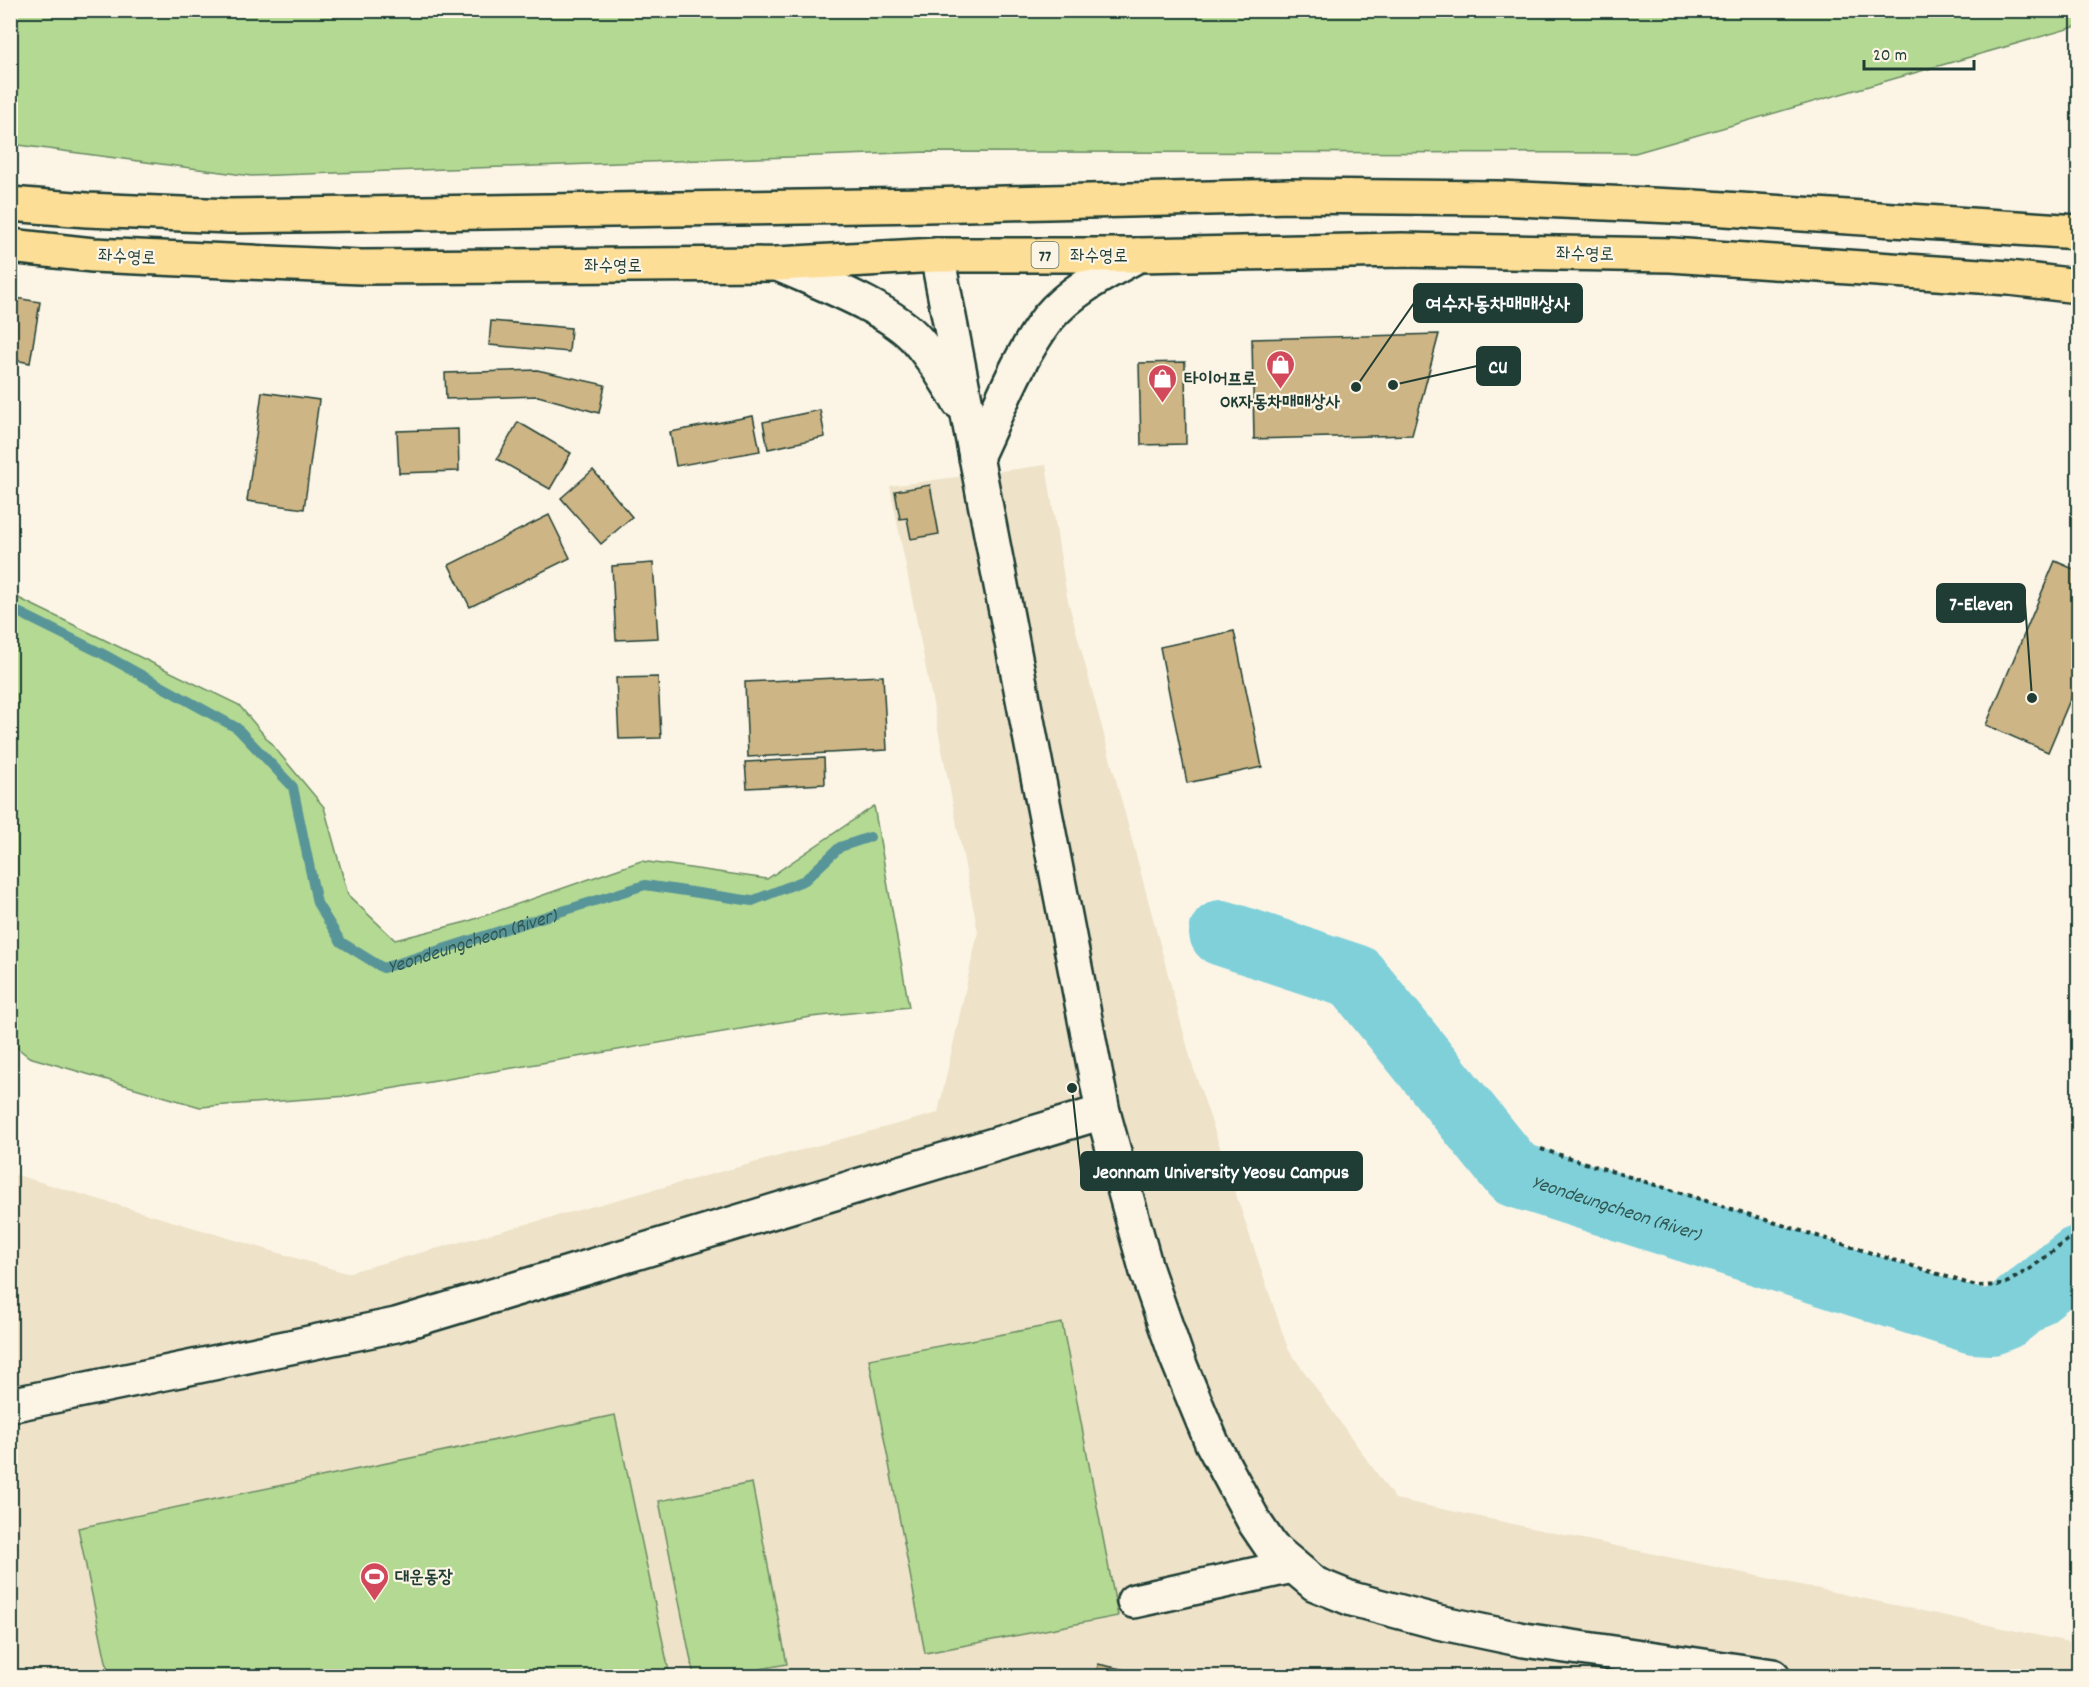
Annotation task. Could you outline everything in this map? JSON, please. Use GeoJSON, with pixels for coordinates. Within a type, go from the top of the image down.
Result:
{"type":"FeatureCollection","features":[{"type":"Feature","properties":{"kind":"main road"},"geometry":{"type":"LineString","coordinates":[[10,204],[230,216],[927,205],[1290,196],[1498,198],[1694,207],[2079,232]]}},
{"type":"Feature","properties":{"kind":"main road"},"geometry":{"type":"LineString","coordinates":[[927,205],[937,255]]}},
{"type":"Feature","properties":{"kind":"main road","name":"좌수영로"},"geometry":{"type":"LineString","coordinates":[[10,246],[93,255],[361,267],[778,264],[937,255],[1138,255],[1402,250],[1671,255],[1998,277],[2079,286]]}},
{"type":"Feature","properties":{"kind":"street"},"geometry":{"type":"LineString","coordinates":[[937,255],[1103,1112],[1147,1272],[1181,1369],[1212,1443],[1255,1523],[1272,1548],[1293,1566],[1316,1584],[1352,1599],[1438,1622],[1524,1640],[1773,1677]]}},
{"type":"Feature","properties":{"kind":"street"},"geometry":{"type":"LineString","coordinates":[[978,465],[1030,345],[1049,317],[1071,297],[1103,274],[1138,255]]}},
{"type":"Feature","properties":{"kind":"street"},"geometry":{"type":"LineString","coordinates":[[778,264],[893,319],[917,340],[944,376],[969,421]]}},
{"type":"Feature","properties":{"kind":"street"},"geometry":{"type":"LineString","coordinates":[[10,1405],[396,1325],[1103,1112]]}},
{"type":"Feature","properties":{"kind":"street"},"geometry":{"type":"LineString","coordinates":[[1134,1601],[1293,1566]]}},
{"type":"Feature","properties":{"kind":"path"},"geometry":{"type":"LineString","coordinates":[[1541,1149],[1976,1286],[2003,1285],[2031,1268],[2079,1232]]}},
{"type":"Feature","properties":{"kind":"shaded area"},"geometry":{"type":"Polygon","coordinates":[[[1046,465],[1067,597],[1192,1064],[1288,1349],[1395,1499],[2078,1644],[2078,1676],[11,1676],[10,1173],[346,1273],[938,1113],[978,932],[890,486],[1046,465]]]}},
{"type":"Feature","properties":{"kind":"green space"},"geometry":{"type":"Polygon","coordinates":[[[11,10],[2078,10],[2078,26],[1635,153],[928,152],[251,176],[11,144],[11,10]]]}},
{"type":"Feature","properties":{"kind":"green space"},"geometry":{"type":"Polygon","coordinates":[[[10,594],[239,705],[324,807],[348,895],[395,940],[466,922],[641,861],[767,879],[874,806],[909,1007],[811,1017],[348,1096],[200,1107],[29,1057],[10,1042],[10,594]]]}},
{"type":"Feature","properties":{"kind":"green space"},"geometry":{"type":"Polygon","coordinates":[[[1062,1323],[1118,1616],[925,1653],[869,1359],[1062,1323]]]}},
{"type":"Feature","properties":{"kind":"green space","name":"대운동장"},"geometry":{"type":"Polygon","coordinates":[[[615,1415],[670,1676],[109,1676],[78,1528],[615,1415]]]}},
{"type":"Feature","properties":{"kind":"green space"},"geometry":{"type":"Polygon","coordinates":[[[752,1483],[787,1664],[722,1676],[694,1676],[659,1501],[752,1483]]]}},
{"type":"Feature","properties":{"kind":"building"},"geometry":{"type":"Polygon","coordinates":[[[10,297],[40,302],[30,363],[10,359],[10,297]]]}},
{"type":"Feature","properties":{"kind":"building"},"geometry":{"type":"Polygon","coordinates":[[[491,321],[571,328],[569,352],[489,345],[491,321]]]}},
{"type":"Feature","properties":{"kind":"building"},"geometry":{"type":"Polygon","coordinates":[[[1439,334],[1412,435],[1254,439],[1252,339],[1439,334]]]}},
{"type":"Feature","properties":{"kind":"building","name":"타이어프로"},"geometry":{"type":"Polygon","coordinates":[[[1185,362],[1186,444],[1141,445],[1139,363],[1185,362]]]}},
{"type":"Feature","properties":{"kind":"building"},"geometry":{"type":"Polygon","coordinates":[[[537,370],[605,385],[599,413],[538,396],[446,399],[445,373],[537,370]]]}},
{"type":"Feature","properties":{"kind":"building"},"geometry":{"type":"Polygon","coordinates":[[[262,392],[319,400],[304,509],[247,501],[262,392]]]}},
{"type":"Feature","properties":{"kind":"building"},"geometry":{"type":"Polygon","coordinates":[[[820,410],[825,437],[768,449],[763,422],[820,410]]]}},
{"type":"Feature","properties":{"kind":"building"},"geometry":{"type":"Polygon","coordinates":[[[753,416],[760,451],[676,466],[670,432],[753,416]]]}},
{"type":"Feature","properties":{"kind":"building"},"geometry":{"type":"Polygon","coordinates":[[[518,422],[571,453],[550,489],[497,459],[518,422]]]}},
{"type":"Feature","properties":{"kind":"building"},"geometry":{"type":"Polygon","coordinates":[[[458,429],[459,471],[399,473],[397,431],[458,429]]]}},
{"type":"Feature","properties":{"kind":"building"},"geometry":{"type":"Polygon","coordinates":[[[593,470],[632,517],[601,544],[561,498],[593,470]]]}},
{"type":"Feature","properties":{"kind":"building"},"geometry":{"type":"Polygon","coordinates":[[[930,485],[939,534],[911,539],[907,518],[900,519],[895,491],[930,485]]]}},
{"type":"Feature","properties":{"kind":"building"},"geometry":{"type":"Polygon","coordinates":[[[549,515],[570,558],[470,607],[449,565],[549,515]]]}},
{"type":"Feature","properties":{"kind":"building"},"geometry":{"type":"Polygon","coordinates":[[[2055,561],[2078,571],[2078,681],[2048,752],[1986,725],[2055,561]]]}},
{"type":"Feature","properties":{"kind":"building"},"geometry":{"type":"Polygon","coordinates":[[[653,563],[658,638],[616,640],[612,566],[653,563]]]}},
{"type":"Feature","properties":{"kind":"building"},"geometry":{"type":"Polygon","coordinates":[[[1234,631],[1262,767],[1187,783],[1160,647],[1234,631]]]}},
{"type":"Feature","properties":{"kind":"building"},"geometry":{"type":"Polygon","coordinates":[[[883,676],[887,750],[748,757],[745,682],[883,676]]]}},
{"type":"Feature","properties":{"kind":"building"},"geometry":{"type":"Polygon","coordinates":[[[658,677],[661,738],[619,739],[616,678],[658,677]]]}},
{"type":"Feature","properties":{"kind":"building"},"geometry":{"type":"Polygon","coordinates":[[[824,758],[825,784],[747,788],[745,762],[824,758]]]}},
{"type":"Feature","properties":{"kind":"building"},"geometry":{"type":"Polygon","coordinates":[[[1098,1664],[1154,1676],[1096,1676],[1098,1664]]]}},
{"type":"Feature","properties":{"kind":"waterway","name":"Yeondeungcheon (River)"},"geometry":{"type":"LineString","coordinates":[[10,608],[103,654],[237,728],[293,787],[317,903],[341,942],[383,968],[645,885],[752,901],[805,880],[840,847],[870,837]]}},
{"type":"Feature","properties":{"kind":"waterway","name":"Yeondeungcheon (River)"},"geometry":{"type":"LineString","coordinates":[[1222,933],[1355,977],[1514,1174],[1974,1321],[1991,1322],[2006,1316],[2078,1259]]}},
{"type":"Feature","properties":{"kind":"place","name":"CU"},"geometry":{"type":"Point","coordinates":[1393,385]}},
{"type":"Feature","properties":{"kind":"place","name":"여수자동차매매상사"},"geometry":{"type":"Point","coordinates":[1356,387]}},
{"type":"Feature","properties":{"kind":"place","name":"OK자동차매매상사"},"geometry":{"type":"Point","coordinates":[1280,390]}},
{"type":"Feature","properties":{"kind":"place","name":"타이어프로"},"geometry":{"type":"Point","coordinates":[1163,404]}},
{"type":"Feature","properties":{"kind":"place","name":"7-Eleven"},"geometry":{"type":"Point","coordinates":[2032,698]}},
{"type":"Feature","properties":{"kind":"place","name":"Jeonnam University Yeosu Campus"},"geometry":{"type":"Point","coordinates":[1072,1088]}},
{"type":"Feature","properties":{"kind":"place","name":"대운동장"},"geometry":{"type":"Point","coordinates":[374,1602]}}]}
